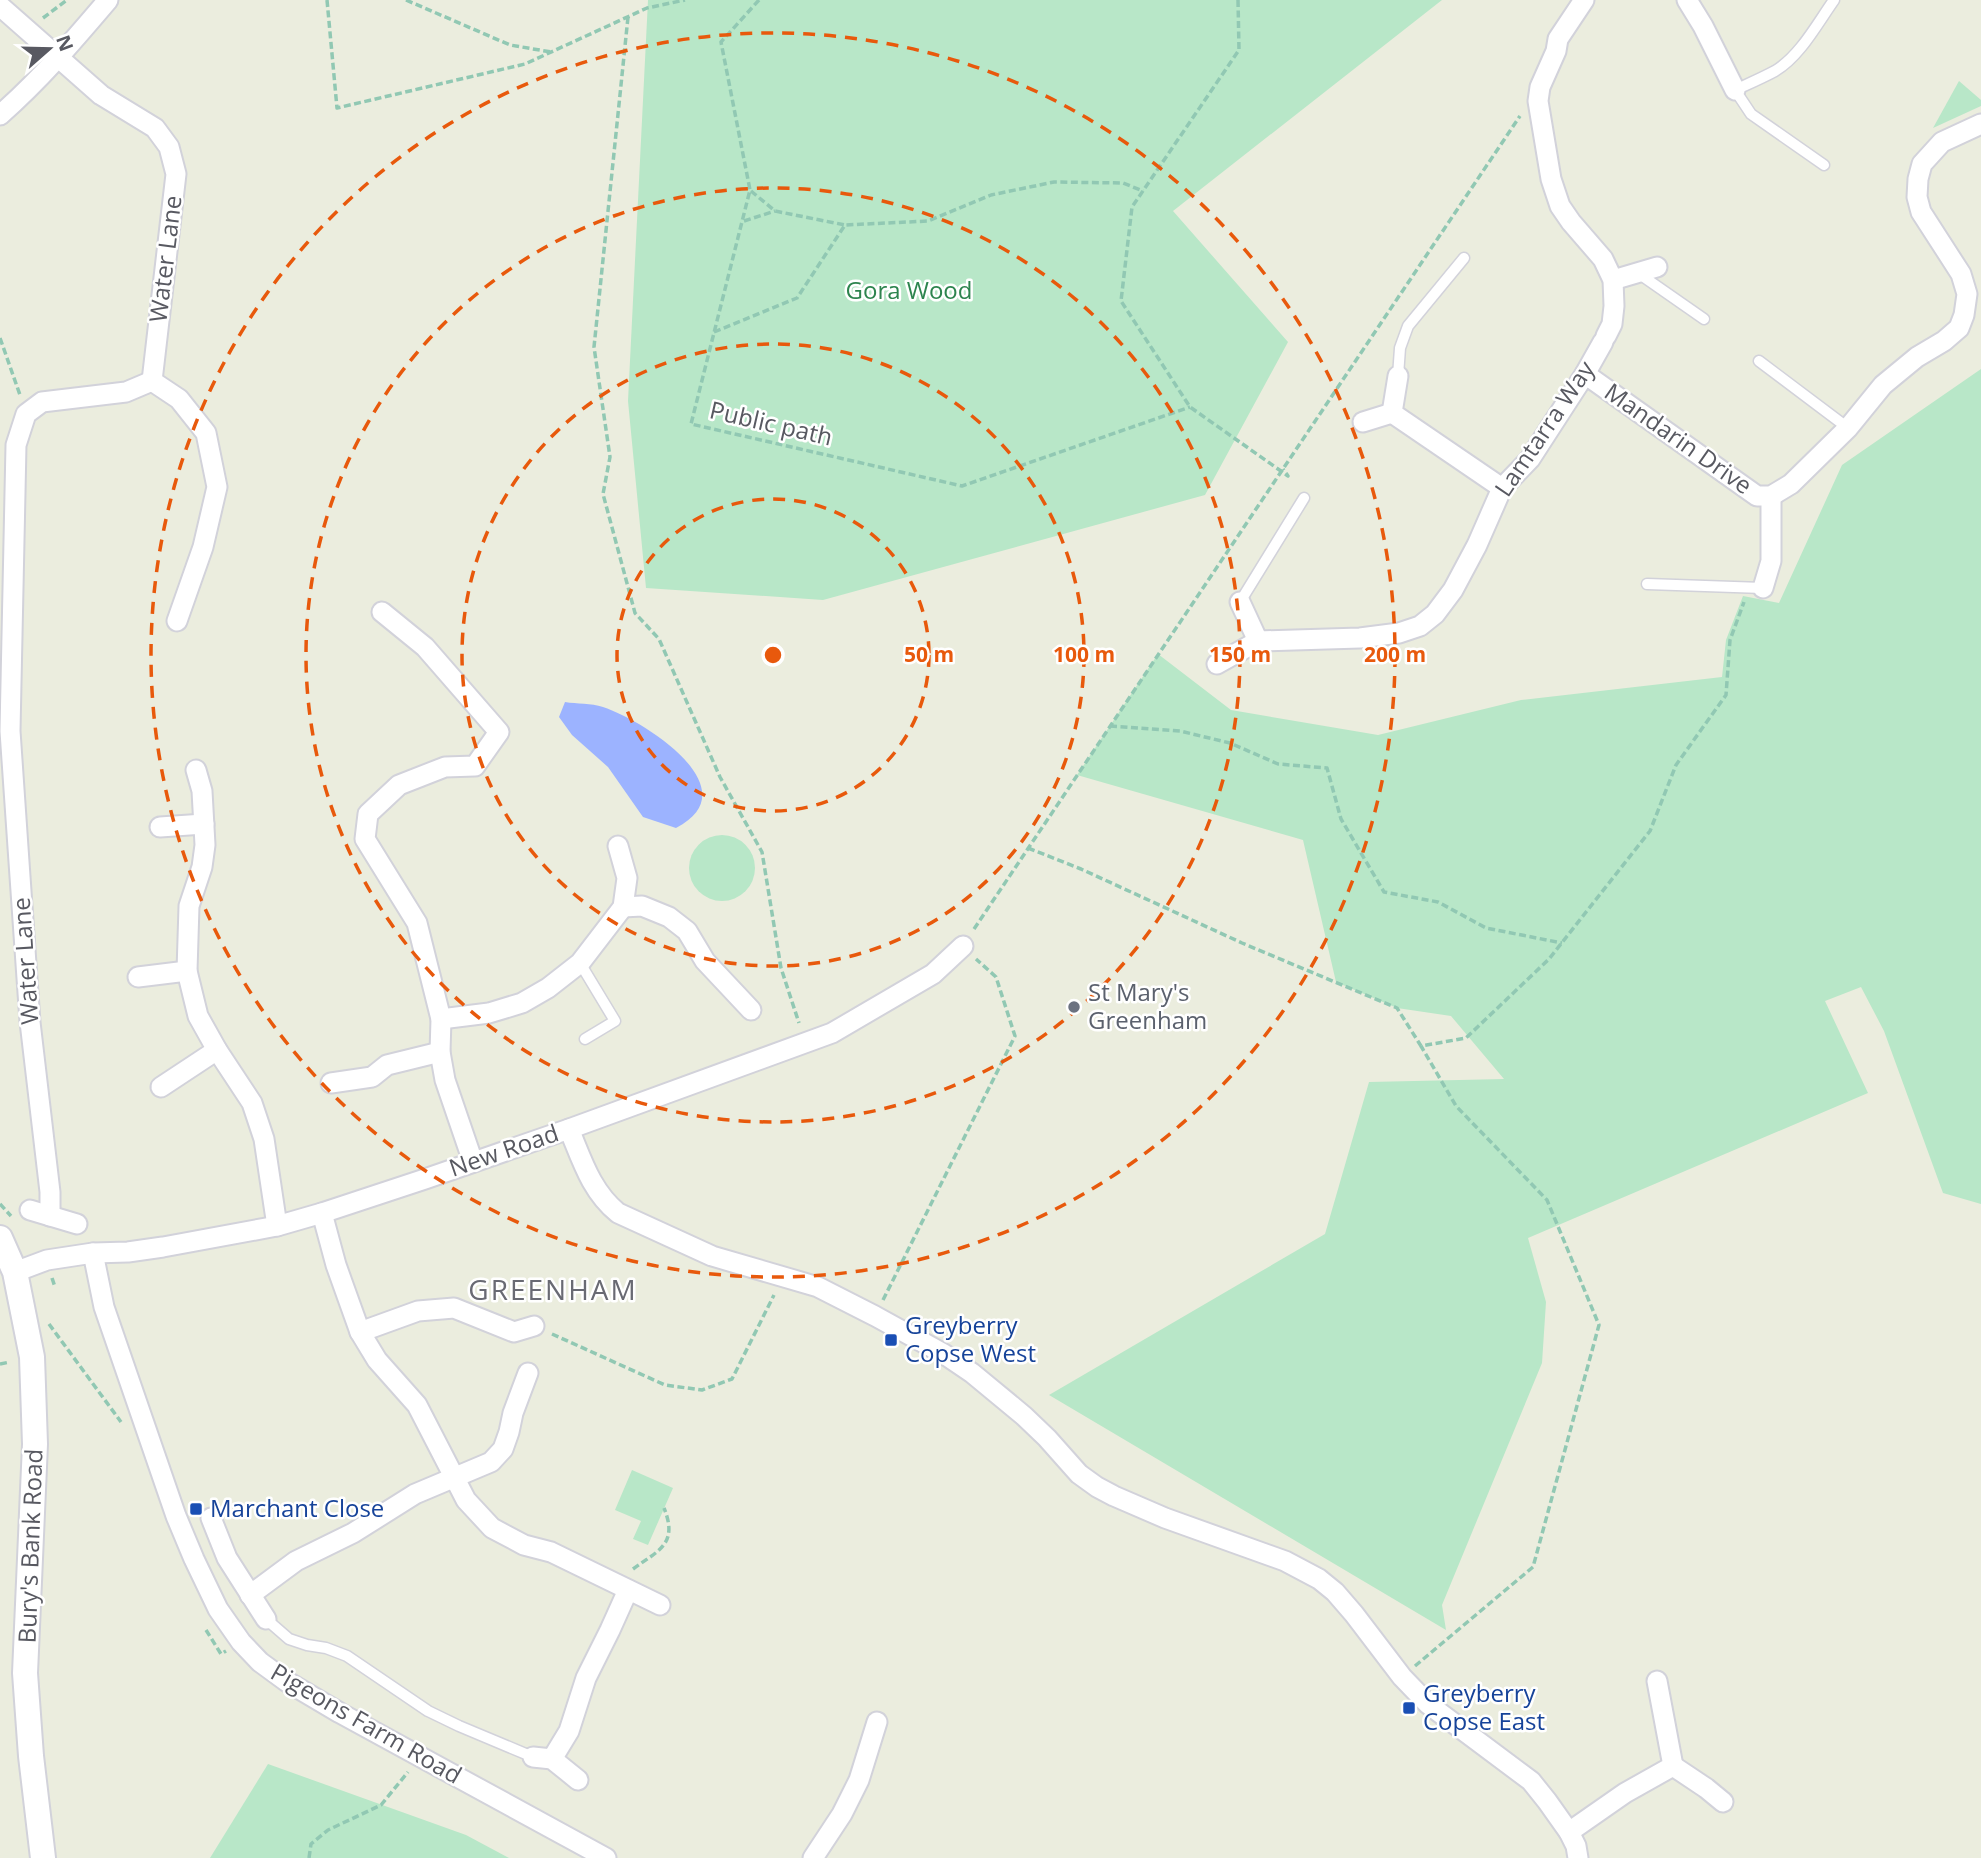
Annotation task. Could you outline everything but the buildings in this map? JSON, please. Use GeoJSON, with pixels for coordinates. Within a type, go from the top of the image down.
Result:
{"type":"FeatureCollection","features":[{"type":"Feature","properties":{"kind":"street"},"geometry":{"type":"LineString","coordinates":[[0,115],[58,59],[108,0]]}},
{"type":"Feature","properties":{"kind":"street"},"geometry":{"type":"LineString","coordinates":[[1538,101],[1540,87],[1556,51],[1558,39],[1584,0]]}},
{"type":"Feature","properties":{"kind":"street"},"geometry":{"type":"LineString","coordinates":[[1687,0],[1735,90]]}},
{"type":"Feature","properties":{"kind":"street","name":"Water Lane"},"geometry":{"type":"LineString","coordinates":[[0,6],[101,96],[155,128],[169,147],[176,174],[152,380]]}},
{"type":"Feature","properties":{"kind":"street","name":"Lamtarra Way"},"geometry":{"type":"LineString","coordinates":[[1217,664],[1258,641],[1360,638],[1399,633],[1420,626],[1435,614],[1453,590],[1477,545],[1502,488],[1530,459],[1585,373],[1612,324],[1612,280],[1603,259],[1560,206],[1551,179],[1538,101]]}},
{"type":"Feature","properties":{"kind":"street","name":"Mandarin Drive"},"geometry":{"type":"LineString","coordinates":[[1585,373],[1757,496],[1771,496],[1791,484],[1848,428],[1883,385],[1958,328],[1964,315],[1967,294],[1961,274],[1921,212],[1917,197],[1918,179],[1922,164],[1942,142],[1981,124]]}},
{"type":"Feature","properties":{"kind":"street"},"geometry":{"type":"LineString","coordinates":[[1612,280],[1648,270]]}},
{"type":"Feature","properties":{"kind":"street"},"geometry":{"type":"LineString","coordinates":[[1392,413],[1398,376]]}},
{"type":"Feature","properties":{"kind":"street"},"geometry":{"type":"LineString","coordinates":[[26,414],[42,402],[126,392],[152,380],[179,399],[206,433],[217,487],[203,547],[177,621]]}},
{"type":"Feature","properties":{"kind":"street"},"geometry":{"type":"LineString","coordinates":[[1392,413],[1502,488]]}},
{"type":"Feature","properties":{"kind":"street"},"geometry":{"type":"LineString","coordinates":[[1363,422],[1392,413]]}},
{"type":"Feature","properties":{"kind":"street","name":"Water Lane"},"geometry":{"type":"LineString","coordinates":[[26,414],[16,444],[10,731],[30,1022],[50,1192],[50,1216]]}},
{"type":"Feature","properties":{"kind":"street"},"geometry":{"type":"LineString","coordinates":[[1757,587],[1771,561],[1771,496]]}},
{"type":"Feature","properties":{"kind":"street"},"geometry":{"type":"LineString","coordinates":[[1240,603],[1258,641]]}},
{"type":"Feature","properties":{"kind":"street"},"geometry":{"type":"LineString","coordinates":[[382,612],[425,646],[499,732],[475,766],[445,767],[399,786],[368,814],[365,839],[417,923],[441,1019],[440,1052],[445,1080],[473,1162]]}},
{"type":"Feature","properties":{"kind":"street"},"geometry":{"type":"LineString","coordinates":[[196,770],[202,791],[205,845],[202,867],[189,906],[187,971],[198,1016],[252,1103],[264,1139],[277,1226]]}},
{"type":"Feature","properties":{"kind":"street"},"geometry":{"type":"LineString","coordinates":[[160,827],[204,824]]}},
{"type":"Feature","properties":{"kind":"street"},"geometry":{"type":"LineString","coordinates":[[441,1019],[489,1013],[523,1003],[580,963],[623,907],[627,878],[618,846]]}},
{"type":"Feature","properties":{"kind":"street"},"geometry":{"type":"LineString","coordinates":[[623,907],[642,906],[669,918],[687,931],[705,961],[751,1010]]}},
{"type":"Feature","properties":{"kind":"street","name":"New Road"},"geometry":{"type":"LineString","coordinates":[[15,1272],[47,1260],[163,1247],[277,1226],[569,1129],[832,1034],[933,974],[962,946]]}},
{"type":"Feature","properties":{"kind":"street"},"geometry":{"type":"LineString","coordinates":[[138,977],[187,971]]}},
{"type":"Feature","properties":{"kind":"street"},"geometry":{"type":"LineString","coordinates":[[161,1087],[217,1050]]}},
{"type":"Feature","properties":{"kind":"street"},"geometry":{"type":"LineString","coordinates":[[331,1083],[372,1077],[387,1065],[440,1052]]}},
{"type":"Feature","properties":{"kind":"street"},"geometry":{"type":"LineString","coordinates":[[569,1129],[591,1182],[605,1203],[618,1213],[712,1256],[818,1287],[944,1354],[972,1373],[1005,1399],[1079,1474],[1097,1487],[1165,1518],[1285,1561],[1319,1579],[1335,1592],[1402,1677],[1429,1704],[1531,1781],[1569,1832],[1578,1858]]}},
{"type":"Feature","properties":{"kind":"street"},"geometry":{"type":"LineString","coordinates":[[30,1210],[78,1224]]}},
{"type":"Feature","properties":{"kind":"street"},"geometry":{"type":"LineString","coordinates":[[322,1213],[336,1265],[360,1332],[377,1360],[417,1405],[466,1500],[492,1528],[524,1545],[551,1552],[660,1605]]}},
{"type":"Feature","properties":{"kind":"street","name":"Bury's Bank Road"},"geometry":{"type":"LineString","coordinates":[[0,1238],[15,1272],[32,1357],[35,1444],[25,1673],[43,1858]]}},
{"type":"Feature","properties":{"kind":"street","name":"Pigeons Farm Road"},"geometry":{"type":"LineString","coordinates":[[93,1253],[104,1307],[154,1456],[189,1549],[218,1609],[241,1642],[260,1662],[286,1681],[606,1858]]}},
{"type":"Feature","properties":{"kind":"street"},"geometry":{"type":"LineString","coordinates":[[360,1332],[418,1311],[454,1308],[514,1332],[534,1326]]}},
{"type":"Feature","properties":{"kind":"street"},"geometry":{"type":"LineString","coordinates":[[250,1595],[296,1561],[353,1533],[415,1494],[491,1461],[503,1449],[528,1373]]}},
{"type":"Feature","properties":{"kind":"street"},"geometry":{"type":"LineString","coordinates":[[211,1518],[227,1558],[266,1619]]}},
{"type":"Feature","properties":{"kind":"street"},"geometry":{"type":"LineString","coordinates":[[578,1780],[543,1758],[569,1731],[586,1678],[610,1630],[621,1586]]}},
{"type":"Feature","properties":{"kind":"street"},"geometry":{"type":"LineString","coordinates":[[1657,1681],[1673,1766],[1723,1801]]}},
{"type":"Feature","properties":{"kind":"street"},"geometry":{"type":"LineString","coordinates":[[813,1858],[842,1814],[859,1780],[877,1722]]}},
{"type":"Feature","properties":{"kind":"street"},"geometry":{"type":"LineString","coordinates":[[1569,1832],[1625,1793],[1673,1766]]}},
{"type":"Feature","properties":{"kind":"lane"},"geometry":{"type":"LineString","coordinates":[[1824,164],[1751,114],[1735,90],[1777,70],[1794,54],[1834,0]]}},
{"type":"Feature","properties":{"kind":"lane"},"geometry":{"type":"LineString","coordinates":[[1398,376],[1400,348],[1408,326],[1464,258]]}},
{"type":"Feature","properties":{"kind":"lane"},"geometry":{"type":"LineString","coordinates":[[1648,270],[1704,319]]}},
{"type":"Feature","properties":{"kind":"lane"},"geometry":{"type":"LineString","coordinates":[[1759,362],[1848,428]]}},
{"type":"Feature","properties":{"kind":"lane"},"geometry":{"type":"LineString","coordinates":[[1240,603],[1304,498]]}},
{"type":"Feature","properties":{"kind":"lane"},"geometry":{"type":"LineString","coordinates":[[1647,584],[1757,587]]}},
{"type":"Feature","properties":{"kind":"lane"},"geometry":{"type":"LineString","coordinates":[[580,963],[615,1021],[585,1040]]}},
{"type":"Feature","properties":{"kind":"lane"},"geometry":{"type":"LineString","coordinates":[[266,1619],[289,1639],[347,1656],[428,1711],[459,1726],[543,1758]]}},
{"type":"Feature","properties":{"kind":"path"},"geometry":{"type":"LineString","coordinates":[[327,0],[337,108],[525,64],[648,8],[685,0]]}},
{"type":"Feature","properties":{"kind":"path"},"geometry":{"type":"LineString","coordinates":[[406,0],[510,45],[552,52]]}},
{"type":"Feature","properties":{"kind":"path","name":"Public path"},"geometry":{"type":"LineString","coordinates":[[759,0],[720,42],[750,190],[691,424],[962,486],[1190,407]]}},
{"type":"Feature","properties":{"kind":"path"},"geometry":{"type":"LineString","coordinates":[[1238,0],[1239,50],[1132,207],[1121,301],[1190,407],[1288,476],[1283,469]]}},
{"type":"Feature","properties":{"kind":"path"},"geometry":{"type":"LineString","coordinates":[[628,17],[594,347],[610,457],[603,494],[635,613],[659,639],[720,777],[762,852],[781,968],[807,1043]]}},
{"type":"Feature","properties":{"kind":"path"},"geometry":{"type":"LineString","coordinates":[[881,1304],[1015,1036],[996,977],[962,946],[1520,116],[1538,101]]}},
{"type":"Feature","properties":{"kind":"path"},"geometry":{"type":"LineString","coordinates":[[742,221],[775,211],[845,225],[928,221],[991,195],[1054,182],[1123,183],[1143,191]]}},
{"type":"Feature","properties":{"kind":"path"},"geometry":{"type":"LineString","coordinates":[[750,190],[775,211]]}},
{"type":"Feature","properties":{"kind":"path"},"geometry":{"type":"LineString","coordinates":[[715,332],[797,298],[845,225]]}},
{"type":"Feature","properties":{"kind":"path"},"geometry":{"type":"LineString","coordinates":[[0,338],[26,414]]}},
{"type":"Feature","properties":{"kind":"path"},"geometry":{"type":"LineString","coordinates":[[1421,1046],[1466,1038],[1549,960],[1650,831],[1676,765],[1726,695],[1730,640],[1757,587]]}},
{"type":"Feature","properties":{"kind":"path"},"geometry":{"type":"LineString","coordinates":[[1110,726],[1180,731],[1230,743],[1278,765],[1327,768],[1341,819],[1384,891],[1438,902],[1486,928],[1562,943]]}},
{"type":"Feature","properties":{"kind":"path"},"geometry":{"type":"LineString","coordinates":[[1028,848],[1081,869],[1242,943],[1397,1007],[1457,1106],[1546,1200],[1599,1325],[1533,1567],[1402,1677]]}},
{"type":"Feature","properties":{"kind":"path"},"geometry":{"type":"LineString","coordinates":[[534,1326],[665,1385],[702,1391],[733,1379],[774,1295]]}},
{"type":"Feature","properties":{"kind":"path"},"geometry":{"type":"LineString","coordinates":[[44,1317],[122,1424]]}},
{"type":"Feature","properties":{"kind":"path"},"geometry":{"type":"LineString","coordinates":[[621,1586],[639,1564],[652,1558],[661,1549],[669,1527],[664,1508]]}},
{"type":"Feature","properties":{"kind":"path"},"geometry":{"type":"LineString","coordinates":[[202,1622],[221,1654]]}},
{"type":"Feature","properties":{"kind":"path"},"geometry":{"type":"LineString","coordinates":[[309,1858],[311,1844],[328,1830],[381,1805],[420,1757]]}},
{"type":"Feature","properties":{"kind":"green space","name":"Gora Wood"},"geometry":{"type":"Polygon","coordinates":[[[648,0],[1442,0],[1173,211],[1288,342],[1205,495],[823,600],[646,588],[628,401],[648,0]]]}},
{"type":"Feature","properties":{"kind":"green space"},"geometry":{"type":"Polygon","coordinates":[[[1959,81],[1981,100],[1981,106],[1933,128],[1959,81]]]}},
{"type":"Feature","properties":{"kind":"green space"},"geometry":{"type":"Polygon","coordinates":[[[1981,369],[1981,1204],[1943,1193],[1884,1031],[1861,987],[1825,1001],[1868,1093],[1528,1238],[1546,1302],[1542,1363],[1442,1605],[1446,1630],[1049,1395],[1325,1234],[1369,1082],[1504,1079],[1451,1016],[1397,1008],[1336,982],[1303,840],[1077,775],[1158,654],[1231,710],[1378,735],[1521,700],[1722,677],[1726,640],[1743,596],[1779,603],[1842,465],[1981,369]]]}},
{"type":"Feature","properties":{"kind":"green space"},"geometry":{"type":"Polygon","coordinates":[[[722,835],[735,838],[745,845],[752,855],[755,868],[752,881],[745,891],[735,898],[722,901],[709,898],[699,891],[692,881],[689,868],[692,855],[699,845],[709,838],[722,835]]]}},
{"type":"Feature","properties":{"kind":"green space"},"geometry":{"type":"Polygon","coordinates":[[[632,1470],[673,1488],[648,1545],[633,1539],[641,1521],[615,1510],[632,1470]]]}},
{"type":"Feature","properties":{"kind":"green space"},"geometry":{"type":"Polygon","coordinates":[[[268,1764],[466,1835],[509,1858],[210,1858],[268,1764]]]}},
{"type":"Feature","properties":{"kind":"water"},"geometry":{"type":"Polygon","coordinates":[[[565,702],[594,705],[621,714],[664,741],[683,758],[697,776],[702,794],[696,812],[676,828],[643,817],[608,767],[572,735],[559,717],[565,702]]]}},
{"type":"Feature","properties":{"kind":"place","name":"St Mary's Greenham"},"geometry":{"type":"Point","coordinates":[1074,1007]}},
{"type":"Feature","properties":{"kind":"place","name":"Greyberry Copse West"},"geometry":{"type":"Point","coordinates":[891,1340]}},
{"type":"Feature","properties":{"kind":"place","name":"Marchant Close"},"geometry":{"type":"Point","coordinates":[196,1509]}},
{"type":"Feature","properties":{"kind":"place","name":"Greyberry Copse East"},"geometry":{"type":"Point","coordinates":[1409,1708]}},
{"type":"Feature","properties":{"kind":"district","name":"GREENHAM"},"geometry":{"type":"Point","coordinates":[553,1290]}}]}
